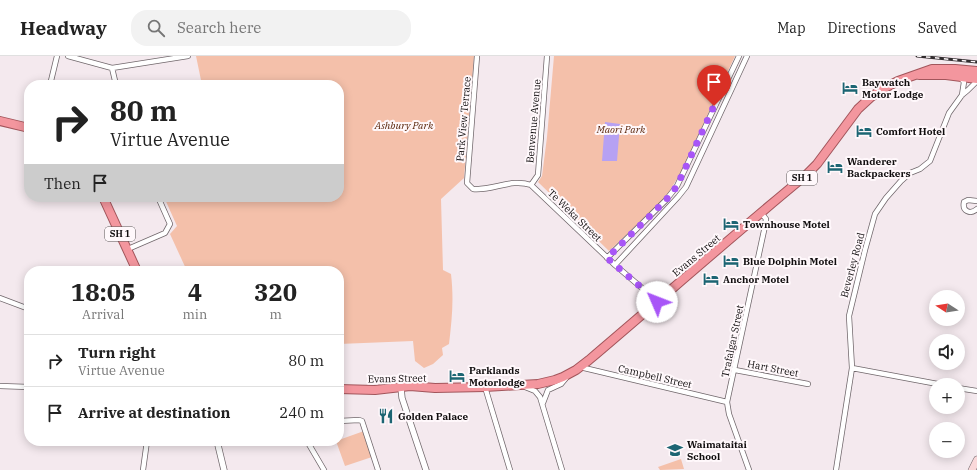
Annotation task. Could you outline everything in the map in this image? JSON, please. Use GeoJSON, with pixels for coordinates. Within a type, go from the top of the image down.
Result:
{"type":"FeatureCollection","features":[{"type":"Feature","properties":{"kind":"highway","name":"SH 1"},"geometry":{"type":"LineString","coordinates":[[914,75],[932,69],[977,71]]}},
{"type":"Feature","properties":{"kind":"highway","name":"SH 1"},"geometry":{"type":"LineString","coordinates":[[914,75],[960,77],[977,80]]}},
{"type":"Feature","properties":{"kind":"highway","name":"Evans Street"},"geometry":{"type":"LineString","coordinates":[[344,389],[375,390],[410,386],[435,388],[521,385],[547,382],[570,373],[580,367],[762,214],[817,164],[864,103],[887,87],[914,75]]}},
{"type":"Feature","properties":{"kind":"highway"},"geometry":{"type":"LineString","coordinates":[[0,121],[24,127]]}},
{"type":"Feature","properties":{"kind":"highway","name":"SH 1"},"geometry":{"type":"LineString","coordinates":[[105,202],[135,266]]}},
{"type":"Feature","properties":{"kind":"main road"},"geometry":{"type":"LineString","coordinates":[[972,470],[977,460]]}},
{"type":"Feature","properties":{"kind":"street"},"geometry":{"type":"LineString","coordinates":[[51,80],[57,56]]}},
{"type":"Feature","properties":{"kind":"street"},"geometry":{"type":"LineString","coordinates":[[68,56],[112,68],[188,56]]}},
{"type":"Feature","properties":{"kind":"street","name":"Park View Terrace"},"geometry":{"type":"LineString","coordinates":[[477,56],[467,183],[473,189],[482,190],[512,183],[524,183],[531,185]]}},
{"type":"Feature","properties":{"kind":"street","name":"Benvenue Avenue"},"geometry":{"type":"LineString","coordinates":[[531,185],[538,175],[547,56]]}},
{"type":"Feature","properties":{"kind":"street"},"geometry":{"type":"LineString","coordinates":[[607,258],[666,200],[677,186],[739,56]]}},
{"type":"Feature","properties":{"kind":"street"},"geometry":{"type":"LineString","coordinates":[[614,265],[686,187],[747,56]]}},
{"type":"Feature","properties":{"kind":"street"},"geometry":{"type":"LineString","coordinates":[[112,68],[115,80]]}},
{"type":"Feature","properties":{"kind":"street"},"geometry":{"type":"LineString","coordinates":[[960,77],[964,82],[962,95]]}},
{"type":"Feature","properties":{"kind":"street","name":"Beverley Road"},"geometry":{"type":"LineString","coordinates":[[836,470],[852,368],[848,316],[876,214],[886,198],[910,172],[920,169],[930,161],[949,113],[962,95],[977,80]]}},
{"type":"Feature","properties":{"kind":"street","name":"Te Weka Street"},"geometry":{"type":"LineString","coordinates":[[531,185],[614,265],[657,302]]}},
{"type":"Feature","properties":{"kind":"street"},"geometry":{"type":"LineString","coordinates":[[977,201],[968,200],[964,202],[963,206],[968,212],[977,210]]}},
{"type":"Feature","properties":{"kind":"street"},"geometry":{"type":"LineString","coordinates":[[128,249],[165,233],[170,224],[160,202]]}},
{"type":"Feature","properties":{"kind":"street","name":"Trafalgar Street"},"geometry":{"type":"LineString","coordinates":[[749,470],[729,414],[727,402],[765,226],[766,219],[762,214]]}},
{"type":"Feature","properties":{"kind":"street"},"geometry":{"type":"LineString","coordinates":[[0,298],[24,307]]}},
{"type":"Feature","properties":{"kind":"street","name":"Campbell Street"},"geometry":{"type":"LineString","coordinates":[[580,367],[727,402]]}},
{"type":"Feature","properties":{"kind":"street"},"geometry":{"type":"LineString","coordinates":[[852,368],[929,382]]}},
{"type":"Feature","properties":{"kind":"street","name":"Hart Street"},"geometry":{"type":"LineString","coordinates":[[735,370],[808,384]]}},
{"type":"Feature","properties":{"kind":"street"},"geometry":{"type":"LineString","coordinates":[[543,403],[548,390],[561,384],[570,373]]}},
{"type":"Feature","properties":{"kind":"street"},"geometry":{"type":"LineString","coordinates":[[521,385],[536,392],[543,403],[562,470]]}},
{"type":"Feature","properties":{"kind":"street"},"geometry":{"type":"LineString","coordinates":[[0,386],[24,387]]}},
{"type":"Feature","properties":{"kind":"street"},"geometry":{"type":"LineString","coordinates":[[485,386],[510,470]]}},
{"type":"Feature","properties":{"kind":"street"},"geometry":{"type":"LineString","coordinates":[[401,388],[402,398],[426,470]]}},
{"type":"Feature","properties":{"kind":"street"},"geometry":{"type":"LineString","coordinates":[[965,389],[977,391]]}},
{"type":"Feature","properties":{"kind":"street"},"geometry":{"type":"LineString","coordinates":[[344,421],[362,421],[378,470]]}},
{"type":"Feature","properties":{"kind":"street"},"geometry":{"type":"LineString","coordinates":[[143,470],[146,446]]}},
{"type":"Feature","properties":{"kind":"street"},"geometry":{"type":"LineString","coordinates":[[218,446],[224,470]]}},
{"type":"Feature","properties":{"kind":"street"},"geometry":{"type":"LineString","coordinates":[[310,446],[324,470]]}},
{"type":"Feature","properties":{"kind":"green space","name":"Ashbury Park"},"geometry":{"type":"Polygon","coordinates":[[[196,56],[474,56],[464,178],[441,199],[443,270],[451,274],[452,309],[449,344],[442,348],[443,355],[433,364],[424,368],[415,361],[413,341],[344,344],[344,266],[185,266],[170,234],[177,226],[166,202],[344,202],[344,80],[201,80],[196,56]]]}},
{"type":"Feature","properties":{"kind":"green space","name":"Maori Park"},"geometry":{"type":"Polygon","coordinates":[[[554,56],[735,56],[681,172],[669,192],[659,204],[609,251],[538,182],[542,176],[547,137],[554,56]]]}},
{"type":"Feature","properties":{"kind":"green space"},"geometry":{"type":"Polygon","coordinates":[[[364,431],[372,457],[345,466],[338,446],[344,446],[344,438],[364,431]]]}},
{"type":"Feature","properties":{"kind":"green space"},"geometry":{"type":"Polygon","coordinates":[[[681,459],[684,469],[660,470],[658,467],[681,459]]]}},
{"type":"Feature","properties":{"kind":"shaded area"},"geometry":{"type":"Polygon","coordinates":[[[605,122],[620,124],[617,161],[602,161],[605,122]]]}},
{"type":"Feature","properties":{"kind":"railway"},"geometry":{"type":"LineString","coordinates":[[917,56],[977,62]]}},
{"type":"Feature","properties":{"kind":"place","name":"Baywatch Motor Lodge"},"geometry":{"type":"Point","coordinates":[850,88]}},
{"type":"Feature","properties":{"kind":"place","name":"Comfort Hotel"},"geometry":{"type":"Point","coordinates":[864,131]}},
{"type":"Feature","properties":{"kind":"place","name":"Wanderer Backpackers"},"geometry":{"type":"Point","coordinates":[835,167]}},
{"type":"Feature","properties":{"kind":"place","name":"Townhouse Motel"},"geometry":{"type":"Point","coordinates":[731,224]}},
{"type":"Feature","properties":{"kind":"place","name":"Blue Dolphin Motel"},"geometry":{"type":"Point","coordinates":[731,261]}},
{"type":"Feature","properties":{"kind":"place","name":"Anchor Motel"},"geometry":{"type":"Point","coordinates":[711,279]}},
{"type":"Feature","properties":{"kind":"place","name":"Parklands Motorlodge"},"geometry":{"type":"Point","coordinates":[457,376]}},
{"type":"Feature","properties":{"kind":"place","name":"Golden Palace"},"geometry":{"type":"Point","coordinates":[386,416]}},
{"type":"Feature","properties":{"kind":"place","name":"Waimataitai School"},"geometry":{"type":"Point","coordinates":[675,450]}},
{"type":"Feature","properties":{"kind":"route"},"geometry":{"type":"LineString","coordinates":[[657,302],[607,258],[666,200],[677,186],[714,106]]}}]}
